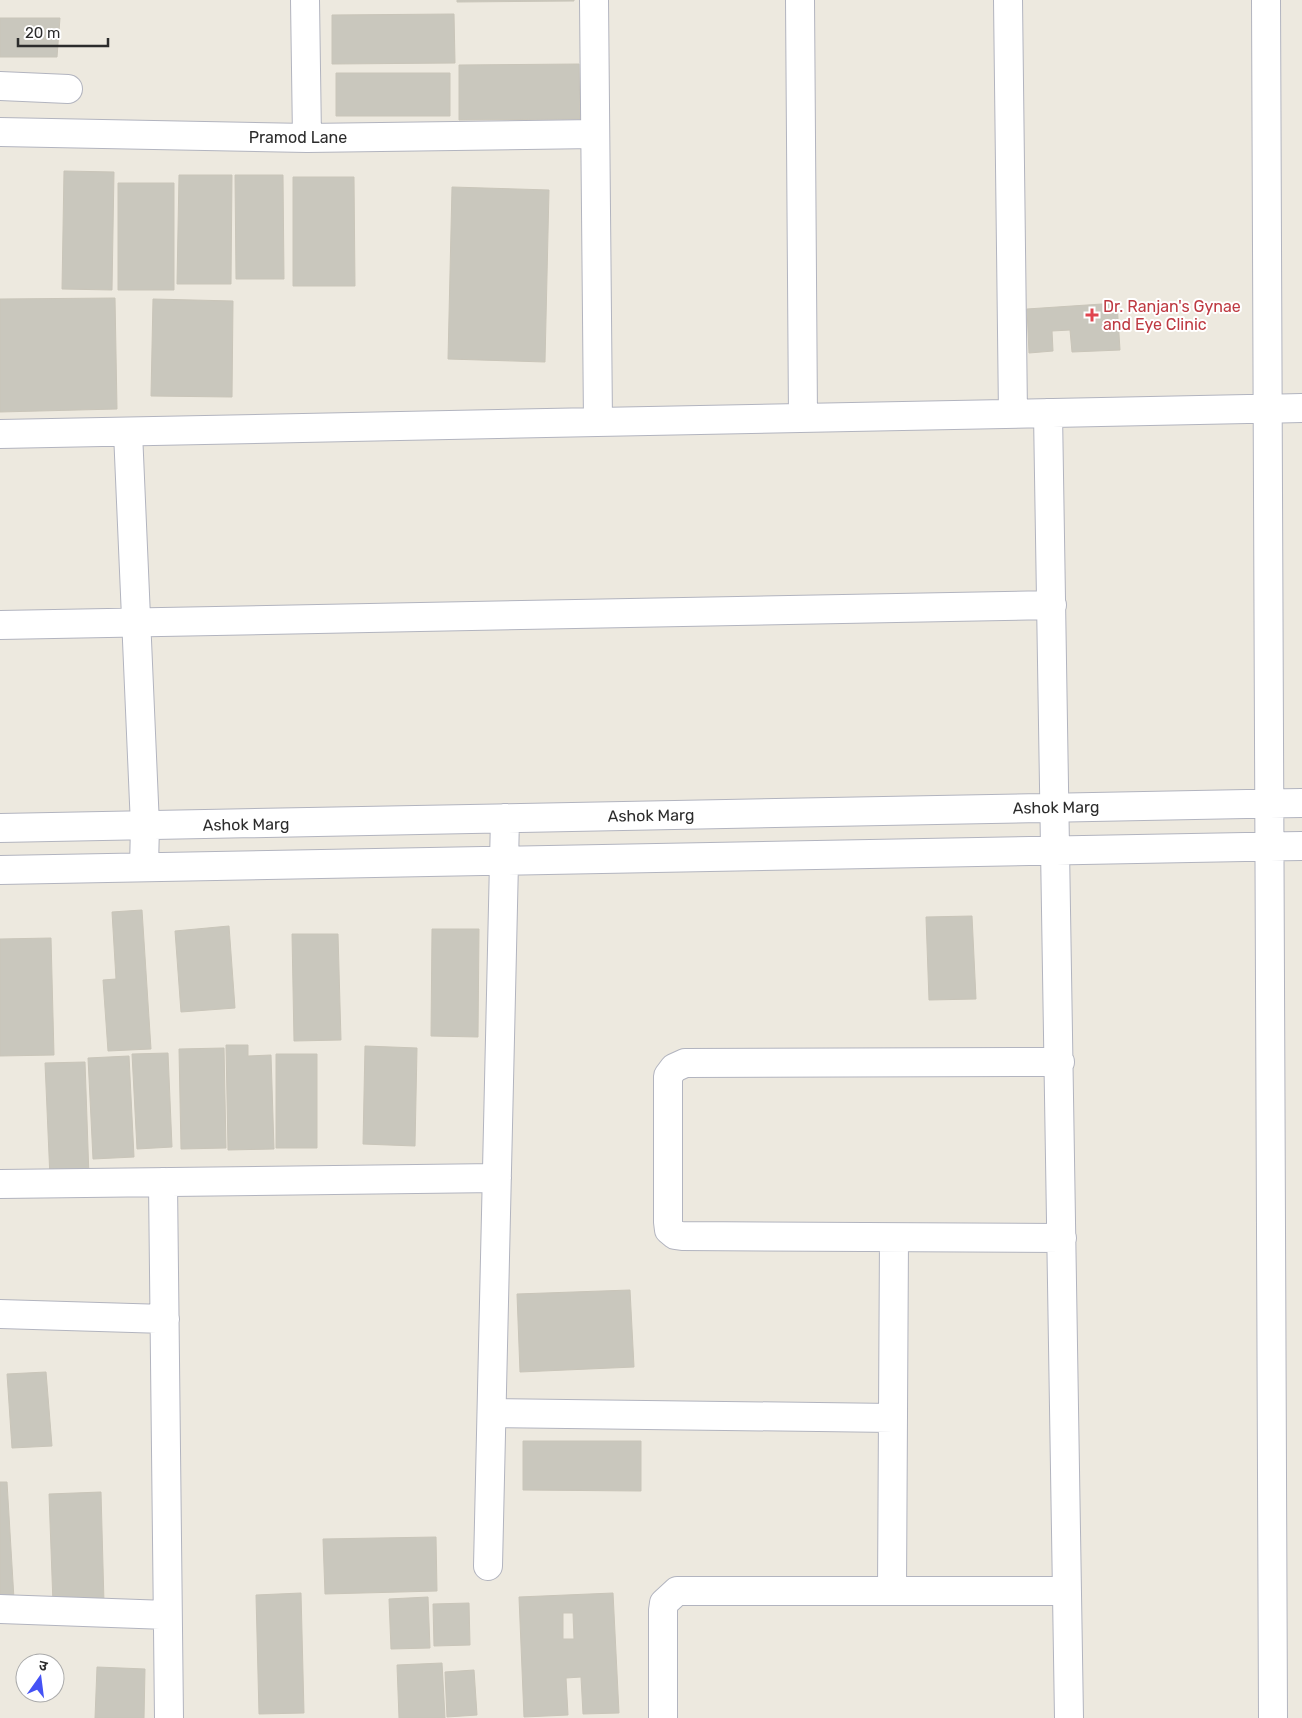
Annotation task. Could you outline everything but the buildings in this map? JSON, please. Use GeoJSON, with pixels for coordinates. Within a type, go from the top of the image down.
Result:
{"type":"FeatureCollection","features":[{"type":"Feature","properties":{"kind":"street"},"geometry":{"type":"LineString","coordinates":[[305,0],[307,138]]}},
{"type":"Feature","properties":{"kind":"street"},"geometry":{"type":"LineString","coordinates":[[594,0],[598,422]]}},
{"type":"Feature","properties":{"kind":"street"},"geometry":{"type":"LineString","coordinates":[[800,0],[803,418]]}},
{"type":"Feature","properties":{"kind":"street"},"geometry":{"type":"LineString","coordinates":[[1008,0],[1013,414]]}},
{"type":"Feature","properties":{"kind":"street"},"geometry":{"type":"LineString","coordinates":[[1266,0],[1273,1718]]}},
{"type":"Feature","properties":{"kind":"street"},"geometry":{"type":"LineString","coordinates":[[0,86],[68,89]]}},
{"type":"Feature","properties":{"kind":"street","name":"Pramod Lane"},"geometry":{"type":"LineString","coordinates":[[0,132],[307,138],[595,134]]}},
{"type":"Feature","properties":{"kind":"street"},"geometry":{"type":"LineString","coordinates":[[0,434],[1302,408]]}},
{"type":"Feature","properties":{"kind":"street"},"geometry":{"type":"LineString","coordinates":[[1048,413],[1057,851],[1069,1718]]}},
{"type":"Feature","properties":{"kind":"street"},"geometry":{"type":"LineString","coordinates":[[128,432],[145,826],[144,866]]}},
{"type":"Feature","properties":{"kind":"street"},"geometry":{"type":"LineString","coordinates":[[0,625],[1052,605]]}},
{"type":"Feature","properties":{"kind":"street","name":"Ashok Marg"},"geometry":{"type":"LineString","coordinates":[[0,828],[1302,803]]}},
{"type":"Feature","properties":{"kind":"street"},"geometry":{"type":"LineString","coordinates":[[488,1566],[505,818]]}},
{"type":"Feature","properties":{"kind":"street"},"geometry":{"type":"LineString","coordinates":[[0,870],[1302,846]]}},
{"type":"Feature","properties":{"kind":"street"},"geometry":{"type":"LineString","coordinates":[[1060,1062],[685,1064],[674,1068],[668,1076],[668,1222],[669,1230],[675,1235],[1062,1238]]}},
{"type":"Feature","properties":{"kind":"street"},"geometry":{"type":"LineString","coordinates":[[0,1184],[497,1178]]}},
{"type":"Feature","properties":{"kind":"street"},"geometry":{"type":"LineString","coordinates":[[163,1182],[168,1718]]}},
{"type":"Feature","properties":{"kind":"street"},"geometry":{"type":"LineString","coordinates":[[892,1591],[894,1238]]}},
{"type":"Feature","properties":{"kind":"street"},"geometry":{"type":"LineString","coordinates":[[0,1314],[165,1318]]}},
{"type":"Feature","properties":{"kind":"street"},"geometry":{"type":"LineString","coordinates":[[492,1414],[893,1418]]}},
{"type":"Feature","properties":{"kind":"street"},"geometry":{"type":"LineString","coordinates":[[663,1718],[662,1610],[664,1602],[677,1591],[1067,1591]]}},
{"type":"Feature","properties":{"kind":"street"},"geometry":{"type":"LineString","coordinates":[[0,1609],[167,1615]]}},
{"type":"Feature","properties":{"kind":"place","name":"Dr. Ranjan's Gynae and Eye Clinic"},"geometry":{"type":"Point","coordinates":[1092,315]}}]}
